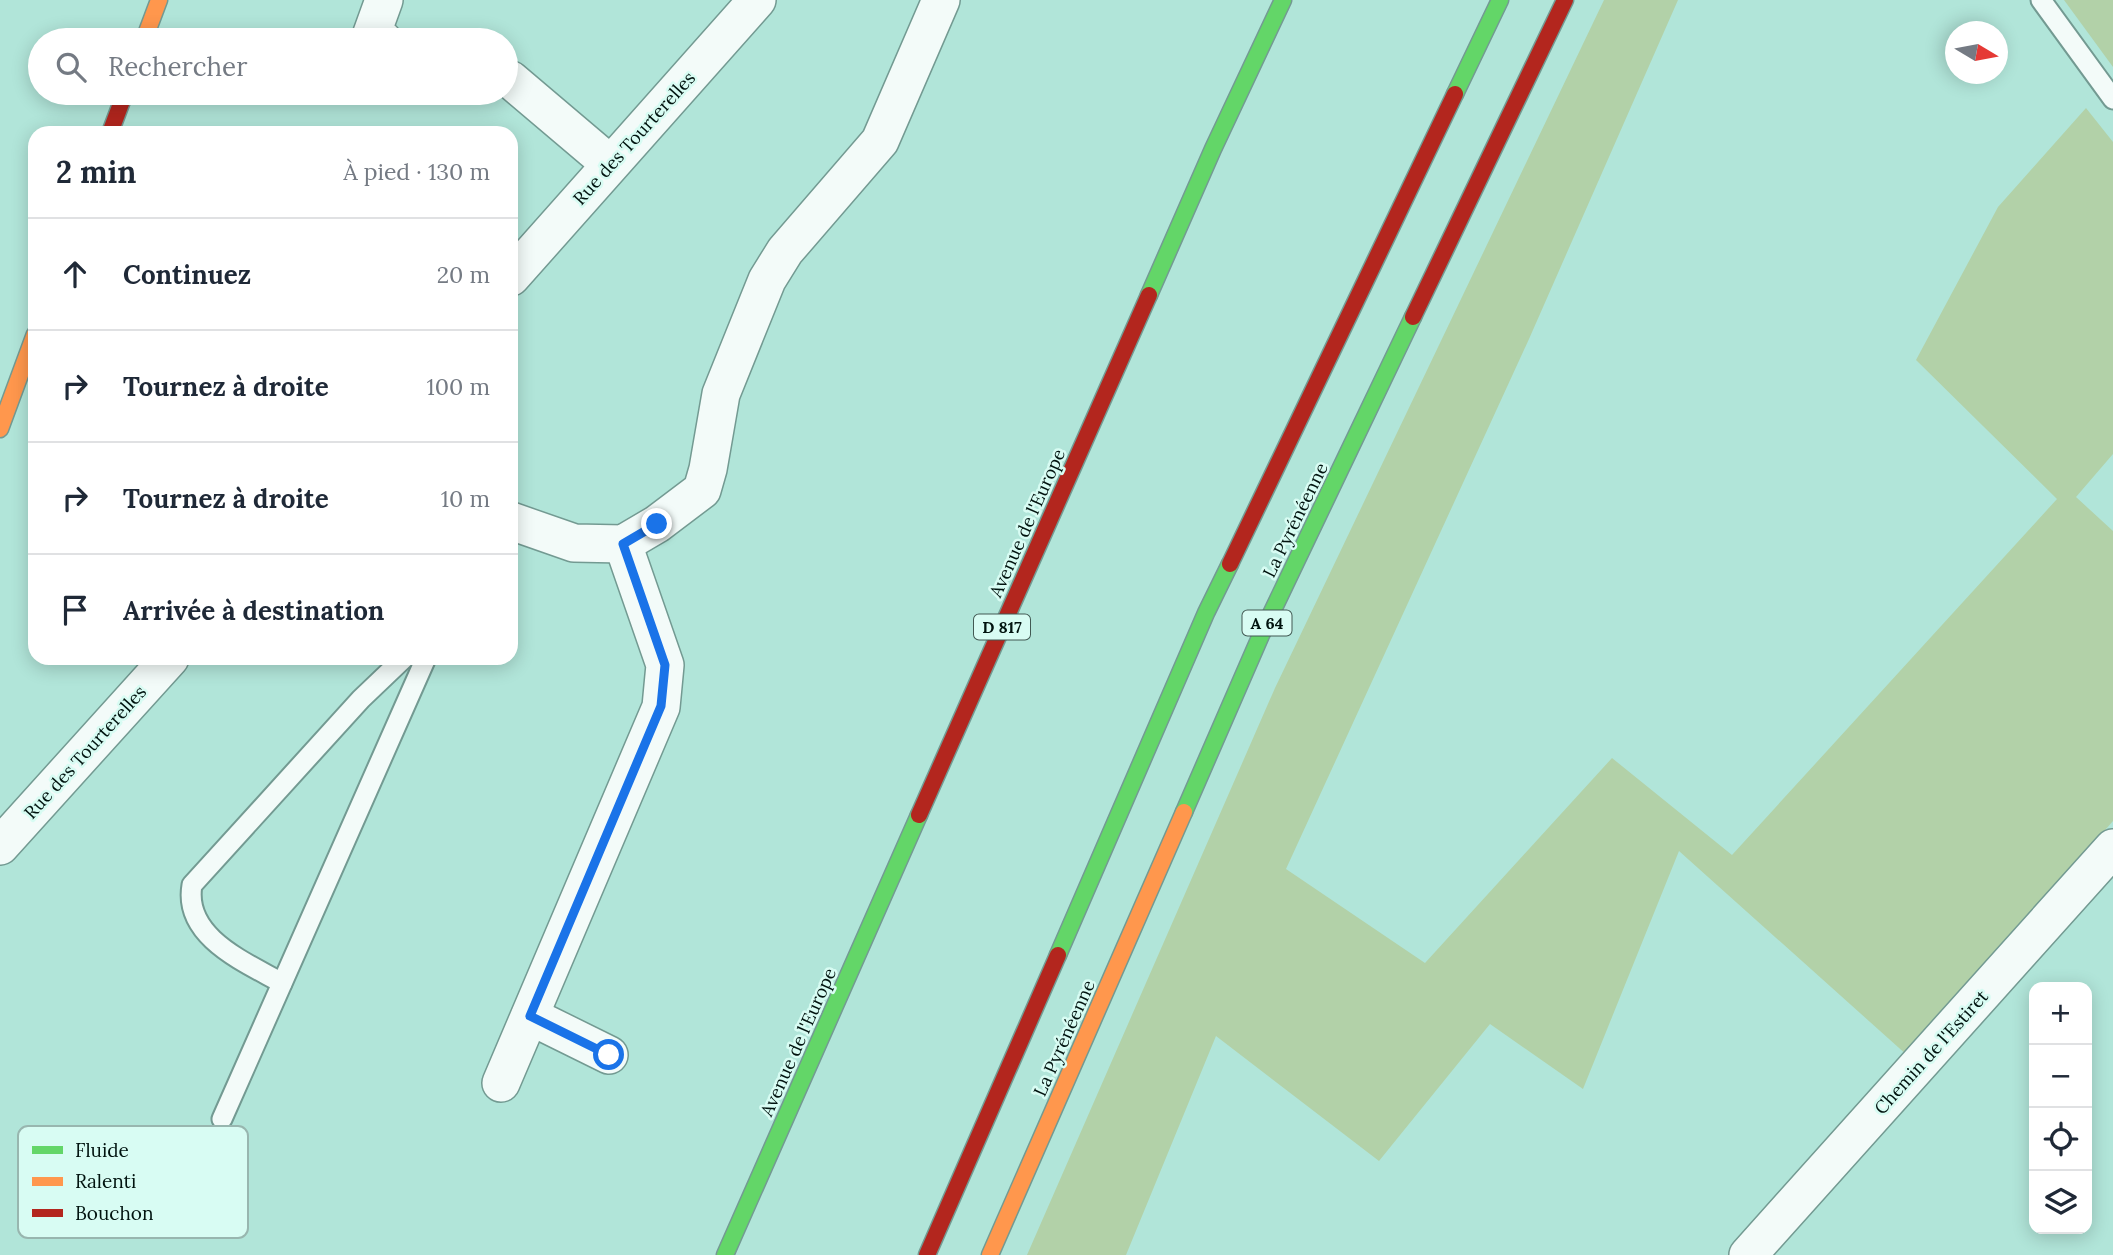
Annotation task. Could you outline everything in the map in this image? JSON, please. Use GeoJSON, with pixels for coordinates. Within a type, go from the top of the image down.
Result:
{"type":"FeatureCollection","features":[{"type":"Feature","properties":{"kind":"main road"},"geometry":{"type":"LineString","coordinates":[[148,28],[159,0]]}},
{"type":"Feature","properties":{"kind":"main road","name":"Avenue de l'Europe"},"geometry":{"type":"LineString","coordinates":[[725,1255],[1213,149],[1283,0]]}},
{"type":"Feature","properties":{"kind":"main road"},"geometry":{"type":"LineString","coordinates":[[927,1255],[1206,614],[1500,0]]}},
{"type":"Feature","properties":{"kind":"main road","name":"La Pyrénéenne"},"geometry":{"type":"LineString","coordinates":[[990,1255],[1261,635],[1565,0]]}},
{"type":"Feature","properties":{"kind":"main road"},"geometry":{"type":"LineString","coordinates":[[112,126],[120,105]]}},
{"type":"Feature","properties":{"kind":"main road"},"geometry":{"type":"LineString","coordinates":[[0,429],[28,353]]}},
{"type":"Feature","properties":{"kind":"street"},"geometry":{"type":"LineString","coordinates":[[374,28],[384,0]]}},
{"type":"Feature","properties":{"kind":"street","name":"Rue des Tourterelles"},"geometry":{"type":"LineString","coordinates":[[518,269],[757,0]]}},
{"type":"Feature","properties":{"kind":"street"},"geometry":{"type":"LineString","coordinates":[[518,523],[574,543],[623,544],[657,524],[702,490],[721,394],[767,279],[785,251],[880,141],[941,0]]}},
{"type":"Feature","properties":{"kind":"street"},"geometry":{"type":"LineString","coordinates":[[518,86],[610,164]]}},
{"type":"Feature","properties":{"kind":"street"},"geometry":{"type":"LineString","coordinates":[[501,1083],[661,706],[665,665],[623,544]]}},
{"type":"Feature","properties":{"kind":"street","name":"Rue des Tourterelles"},"geometry":{"type":"LineString","coordinates":[[0,846],[164,665]]}},
{"type":"Feature","properties":{"kind":"street","name":"Chemin de l'Estiret"},"geometry":{"type":"LineString","coordinates":[[1748,1255],[2113,848]]}},
{"type":"Feature","properties":{"kind":"street"},"geometry":{"type":"LineString","coordinates":[[530,1016],[609,1055]]}},
{"type":"Feature","properties":{"kind":"lane"},"geometry":{"type":"LineString","coordinates":[[2041,0],[2113,99]]}},
{"type":"Feature","properties":{"kind":"lane"},"geometry":{"type":"LineString","coordinates":[[282,983],[241,961],[206,934],[194,916],[190,898],[192,886],[361,699],[397,665]]}},
{"type":"Feature","properties":{"kind":"lane"},"geometry":{"type":"LineString","coordinates":[[222,1119],[423,665]]}},
{"type":"Feature","properties":{"kind":"green space"},"geometry":{"type":"Polygon","coordinates":[[[1604,0],[1678,0],[1529,339],[1286,869],[1425,963],[1612,758],[1732,855],[2057,499],[1916,360],[1998,207],[2086,108],[2113,142],[2113,454],[2076,497],[2113,531],[2113,821],[1908,1056],[1679,851],[1583,1089],[1490,1024],[1379,1161],[1216,1036],[1126,1255],[1027,1255],[1275,688],[1604,0]]]}},
{"type":"Feature","properties":{"kind":"green space"},"geometry":{"type":"Polygon","coordinates":[[[2064,0],[2113,0],[2113,67],[2064,0]]]}},
{"type":"Feature","properties":{"kind":"traffic: fast"},"geometry":{"type":"LineString","coordinates":[[1149,295],[1213,149],[1283,0]]}},
{"type":"Feature","properties":{"kind":"traffic: fast"},"geometry":{"type":"LineString","coordinates":[[1455,94],[1500,0]]}},
{"type":"Feature","properties":{"kind":"traffic: fast"},"geometry":{"type":"LineString","coordinates":[[1184,812],[1261,635],[1413,317]]}},
{"type":"Feature","properties":{"kind":"traffic: fast"},"geometry":{"type":"LineString","coordinates":[[1058,955],[1206,613],[1230,564]]}},
{"type":"Feature","properties":{"kind":"traffic: fast"},"geometry":{"type":"LineString","coordinates":[[725,1255],[919,815]]}},
{"type":"Feature","properties":{"kind":"traffic: slow"},"geometry":{"type":"LineString","coordinates":[[148,28],[159,0]]}},
{"type":"Feature","properties":{"kind":"traffic: slow"},"geometry":{"type":"LineString","coordinates":[[0,429],[28,353]]}},
{"type":"Feature","properties":{"kind":"traffic: slow"},"geometry":{"type":"LineString","coordinates":[[990,1255],[1184,812]]}},
{"type":"Feature","properties":{"kind":"traffic: jam"},"geometry":{"type":"LineString","coordinates":[[1413,317],[1565,0]]}},
{"type":"Feature","properties":{"kind":"traffic: jam"},"geometry":{"type":"LineString","coordinates":[[1230,564],[1455,94]]}},
{"type":"Feature","properties":{"kind":"traffic: jam"},"geometry":{"type":"LineString","coordinates":[[113,126],[120,105]]}},
{"type":"Feature","properties":{"kind":"traffic: jam"},"geometry":{"type":"LineString","coordinates":[[919,815],[1149,295]]}},
{"type":"Feature","properties":{"kind":"traffic: jam"},"geometry":{"type":"LineString","coordinates":[[927,1255],[1058,955]]}},
{"type":"Feature","properties":{"kind":"route"},"geometry":{"type":"LineString","coordinates":[[609,1055],[530,1016],[661,706],[665,665],[623,544],[657,524]]}}]}
